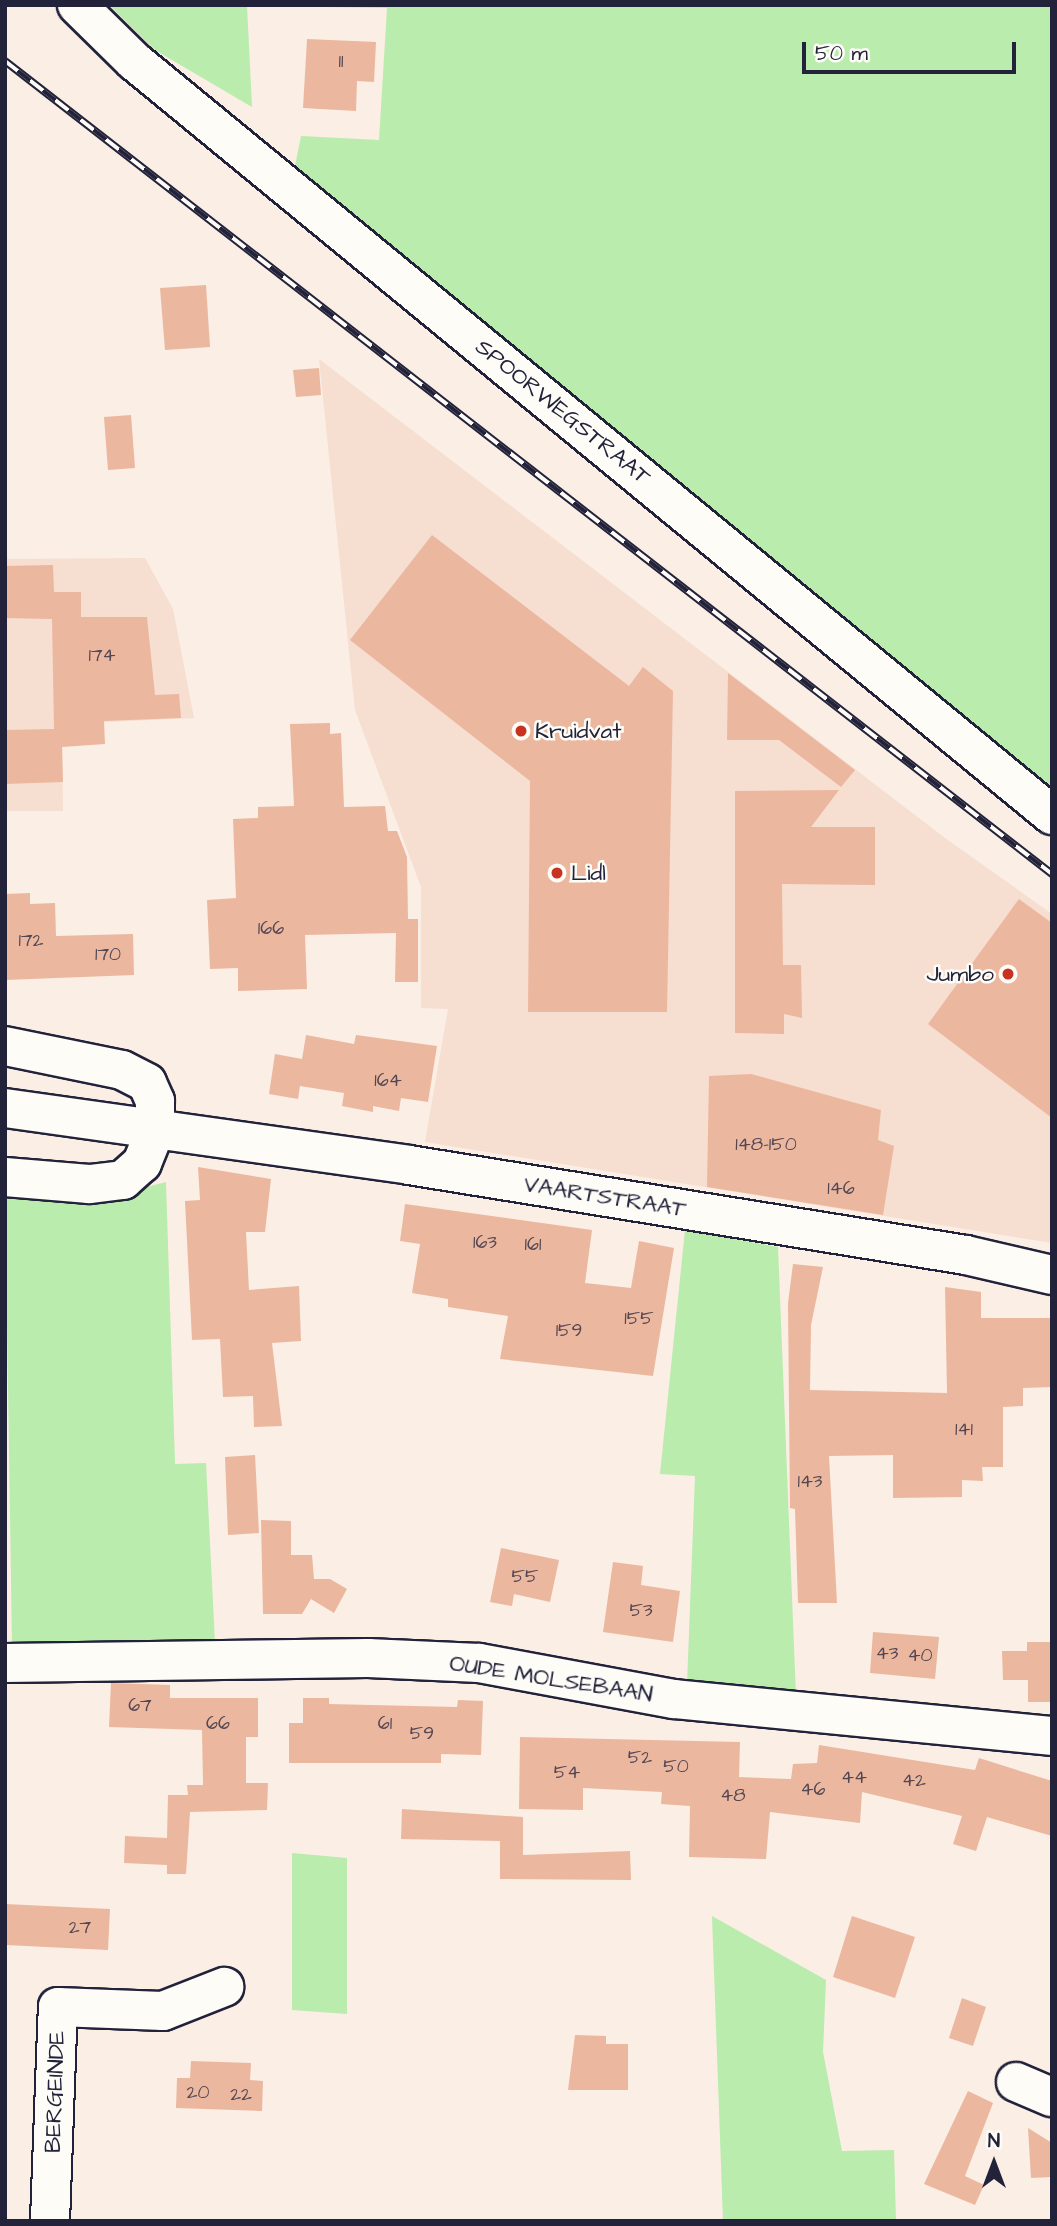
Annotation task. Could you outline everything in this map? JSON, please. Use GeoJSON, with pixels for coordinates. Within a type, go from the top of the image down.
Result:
{"type":"FeatureCollection","features":[{"type":"Feature","properties":{"kind":"street","name":"SPOORWEGSTRAAT"},"geometry":{"type":"LineString","coordinates":[[77,5],[134,61],[1052,815]]}},
{"type":"Feature","properties":{"kind":"street"},"geometry":{"type":"LineString","coordinates":[[5,1046],[122,1070],[147,1083],[155,1101],[155,1131],[142,1163],[123,1180],[89,1184],[5,1177]]}},
{"type":"Feature","properties":{"kind":"street","name":"VAARTSTRAAT"},"geometry":{"type":"LineString","coordinates":[[5,1108],[436,1170],[966,1255],[1052,1275]]}},
{"type":"Feature","properties":{"kind":"street","name":"OUDE MOLSEBAAN"},"geometry":{"type":"LineString","coordinates":[[5,1663],[368,1658],[480,1663],[674,1699],[1052,1736]]}},
{"type":"Feature","properties":{"kind":"street","name":"BERGEINDE"},"geometry":{"type":"LineString","coordinates":[[50,2221],[58,2007],[163,2011],[224,1987]]}},
{"type":"Feature","properties":{"kind":"street"},"geometry":{"type":"LineString","coordinates":[[1016,2082],[1052,2097]]}},
{"type":"Feature","properties":{"kind":"shaded area"},"geometry":{"type":"Polygon","coordinates":[[[319,359],[945,838],[1052,914],[1052,1243],[425,1142],[448,1009],[421,1008],[421,887],[355,710],[319,359]]]}},
{"type":"Feature","properties":{"kind":"shaded area"},"geometry":{"type":"Polygon","coordinates":[[[145,558],[173,609],[194,718],[62,724],[63,811],[5,811],[5,559],[145,558]]]}},
{"type":"Feature","properties":{"kind":"green space"},"geometry":{"type":"Polygon","coordinates":[[[109,5],[1052,5],[1052,787],[294,171],[301,136],[379,140],[387,8],[247,6],[252,107],[155,50],[109,5]]]}},
{"type":"Feature","properties":{"kind":"green space"},"geometry":{"type":"Polygon","coordinates":[[[166,1182],[175,1464],[206,1463],[215,1643],[12,1645],[5,1193],[127,1192],[166,1182]]]}},
{"type":"Feature","properties":{"kind":"green space"},"geometry":{"type":"Polygon","coordinates":[[[685,1230],[778,1247],[796,1697],[687,1685],[695,1476],[660,1474],[685,1230]]]}},
{"type":"Feature","properties":{"kind":"green space"},"geometry":{"type":"Polygon","coordinates":[[[292,1853],[347,1858],[347,2014],[292,2010],[292,1853]]]}},
{"type":"Feature","properties":{"kind":"green space"},"geometry":{"type":"Polygon","coordinates":[[[712,1916],[826,1980],[823,2052],[842,2151],[894,2150],[896,2221],[723,2221],[712,1916]]]}},
{"type":"Feature","properties":{"kind":"building"},"geometry":{"type":"Polygon","coordinates":[[[307,39],[376,42],[374,82],[357,81],[356,111],[303,108],[307,39]]]}},
{"type":"Feature","properties":{"kind":"building"},"geometry":{"type":"Polygon","coordinates":[[[206,285],[210,347],[165,350],[160,288],[206,285]]]}},
{"type":"Feature","properties":{"kind":"building"},"geometry":{"type":"Polygon","coordinates":[[[319,368],[321,395],[296,397],[293,370],[319,368]]]}},
{"type":"Feature","properties":{"kind":"building"},"geometry":{"type":"Polygon","coordinates":[[[131,415],[135,468],[108,470],[104,417],[131,415]]]}},
{"type":"Feature","properties":{"kind":"building"},"geometry":{"type":"Polygon","coordinates":[[[432,535],[629,686],[643,667],[673,691],[667,1012],[528,1012],[530,781],[350,640],[432,535]]]}},
{"type":"Feature","properties":{"kind":"building"},"geometry":{"type":"Polygon","coordinates":[[[53,565],[54,592],[81,592],[81,617],[147,617],[155,695],[179,694],[181,718],[104,721],[105,744],[62,747],[63,782],[5,784],[5,730],[54,729],[52,619],[5,618],[5,566],[53,565]]]}},
{"type":"Feature","properties":{"kind":"building"},"geometry":{"type":"Polygon","coordinates":[[[728,673],[855,770],[841,787],[779,740],[727,740],[728,673]]]}},
{"type":"Feature","properties":{"kind":"building"},"geometry":{"type":"Polygon","coordinates":[[[330,723],[330,734],[341,733],[344,807],[385,806],[388,831],[397,831],[407,857],[408,919],[418,919],[418,982],[395,982],[396,933],[305,935],[307,989],[238,991],[238,968],[210,969],[207,900],[236,898],[233,819],[258,818],[258,807],[294,806],[290,724],[330,723]]]}},
{"type":"Feature","properties":{"kind":"building"},"geometry":{"type":"Polygon","coordinates":[[[839,790],[811,827],[875,827],[875,885],[782,884],[783,965],[801,965],[802,1018],[784,1014],[784,1034],[735,1033],[735,791],[839,790]]]}},
{"type":"Feature","properties":{"kind":"building"},"geometry":{"type":"Polygon","coordinates":[[[30,893],[30,904],[55,903],[56,936],[133,934],[134,975],[5,980],[5,894],[30,893]]]}},
{"type":"Feature","properties":{"kind":"building","name":"Jumbo"},"geometry":{"type":"Polygon","coordinates":[[[1019,899],[1052,923],[1052,1118],[928,1024],[1019,899]]]}},
{"type":"Feature","properties":{"kind":"building"},"geometry":{"type":"Polygon","coordinates":[[[306,1035],[354,1044],[356,1035],[437,1046],[428,1102],[401,1098],[399,1111],[373,1106],[373,1112],[342,1106],[344,1093],[300,1086],[298,1099],[269,1094],[275,1054],[302,1059],[306,1035]]]}},
{"type":"Feature","properties":{"kind":"building"},"geometry":{"type":"Polygon","coordinates":[[[751,1074],[881,1110],[878,1140],[894,1146],[883,1215],[707,1187],[709,1076],[751,1074]]]}},
{"type":"Feature","properties":{"kind":"building"},"geometry":{"type":"Polygon","coordinates":[[[198,1167],[271,1179],[265,1232],[246,1232],[249,1290],[299,1286],[301,1341],[272,1343],[282,1426],[254,1427],[253,1396],[223,1397],[220,1339],[192,1340],[185,1201],[200,1200],[198,1167]]]}},
{"type":"Feature","properties":{"kind":"building"},"geometry":{"type":"Polygon","coordinates":[[[405,1204],[592,1230],[585,1283],[631,1288],[639,1241],[674,1248],[653,1376],[500,1359],[508,1316],[448,1307],[448,1299],[412,1293],[420,1244],[400,1241],[405,1204]]]}},
{"type":"Feature","properties":{"kind":"building"},"geometry":{"type":"Polygon","coordinates":[[[793,1264],[823,1267],[811,1325],[810,1390],[947,1393],[945,1287],[981,1292],[981,1318],[1052,1318],[1052,1387],[1023,1388],[1023,1406],[1003,1407],[1003,1467],[982,1467],[983,1481],[962,1480],[962,1497],[893,1498],[893,1455],[829,1456],[837,1603],[798,1603],[795,1509],[790,1508],[788,1303],[793,1264]]]}},
{"type":"Feature","properties":{"kind":"building"},"geometry":{"type":"Polygon","coordinates":[[[255,1455],[259,1533],[228,1535],[225,1457],[255,1455]]]}},
{"type":"Feature","properties":{"kind":"building"},"geometry":{"type":"Polygon","coordinates":[[[261,1520],[291,1521],[291,1555],[312,1555],[314,1579],[330,1579],[347,1589],[334,1613],[311,1599],[302,1614],[263,1614],[261,1520]]]}},
{"type":"Feature","properties":{"kind":"building"},"geometry":{"type":"Polygon","coordinates":[[[501,1548],[559,1560],[550,1602],[514,1594],[512,1606],[490,1602],[501,1548]]]}},
{"type":"Feature","properties":{"kind":"building"},"geometry":{"type":"Polygon","coordinates":[[[613,1562],[643,1566],[641,1585],[680,1591],[673,1642],[603,1632],[613,1562]]]}},
{"type":"Feature","properties":{"kind":"building"},"geometry":{"type":"Polygon","coordinates":[[[873,1632],[939,1637],[935,1679],[870,1673],[873,1632]]]}},
{"type":"Feature","properties":{"kind":"building"},"geometry":{"type":"Polygon","coordinates":[[[1027,1642],[1052,1642],[1052,1702],[1028,1702],[1028,1680],[1003,1680],[1002,1651],[1027,1651],[1027,1642]]]}},
{"type":"Feature","properties":{"kind":"building"},"geometry":{"type":"Polygon","coordinates":[[[111,1683],[170,1685],[170,1698],[258,1698],[258,1737],[246,1737],[246,1783],[268,1783],[267,1810],[190,1812],[186,1874],[167,1874],[167,1865],[124,1863],[125,1836],[167,1838],[168,1795],[188,1795],[187,1785],[203,1785],[202,1730],[109,1727],[111,1683]]]}},
{"type":"Feature","properties":{"kind":"building"},"geometry":{"type":"Polygon","coordinates":[[[303,1698],[329,1698],[329,1704],[457,1707],[458,1700],[483,1701],[481,1755],[441,1754],[441,1763],[289,1763],[289,1723],[303,1723],[303,1698]]]}},
{"type":"Feature","properties":{"kind":"building"},"geometry":{"type":"Polygon","coordinates":[[[520,1737],[740,1742],[739,1777],[791,1779],[793,1764],[817,1763],[819,1745],[975,1770],[979,1758],[1052,1781],[1052,1836],[987,1817],[976,1851],[953,1844],[962,1816],[862,1792],[860,1823],[770,1812],[766,1859],[689,1857],[690,1806],[661,1804],[662,1792],[583,1788],[583,1810],[519,1809],[520,1737]]]}},
{"type":"Feature","properties":{"kind":"building"},"geometry":{"type":"Polygon","coordinates":[[[402,1809],[523,1817],[523,1855],[630,1851],[631,1880],[500,1879],[500,1841],[401,1839],[402,1809]]]}},
{"type":"Feature","properties":{"kind":"building"},"geometry":{"type":"Polygon","coordinates":[[[5,1904],[110,1909],[108,1950],[5,1945],[5,1904]]]}},
{"type":"Feature","properties":{"kind":"building"},"geometry":{"type":"Polygon","coordinates":[[[852,1916],[915,1937],[895,1998],[833,1977],[852,1916]]]}},
{"type":"Feature","properties":{"kind":"building"},"geometry":{"type":"Polygon","coordinates":[[[962,1998],[986,2007],[973,2046],[949,2038],[962,1998]]]}},
{"type":"Feature","properties":{"kind":"building"},"geometry":{"type":"Polygon","coordinates":[[[575,2035],[606,2036],[606,2044],[628,2044],[628,2090],[568,2090],[575,2035]]]}},
{"type":"Feature","properties":{"kind":"building"},"geometry":{"type":"Polygon","coordinates":[[[191,2061],[251,2063],[250,2080],[263,2081],[262,2111],[176,2108],[177,2078],[190,2078],[191,2061]]]}},
{"type":"Feature","properties":{"kind":"building"},"geometry":{"type":"Polygon","coordinates":[[[968,2091],[993,2103],[965,2176],[984,2185],[975,2205],[924,2184],[968,2091]]]}},
{"type":"Feature","properties":{"kind":"building"},"geometry":{"type":"Polygon","coordinates":[[[1028,2128],[1052,2143],[1052,2177],[1031,2178],[1028,2128]]]}},
{"type":"Feature","properties":{"kind":"railway"},"geometry":{"type":"LineString","coordinates":[[5,61],[1052,874]]}},
{"type":"Feature","properties":{"kind":"place","name":"Kruidvat"},"geometry":{"type":"Point","coordinates":[521,731]}},
{"type":"Feature","properties":{"kind":"place","name":"Lidl"},"geometry":{"type":"Point","coordinates":[557,873]}},
{"type":"Feature","properties":{"kind":"place","name":"Jumbo"},"geometry":{"type":"Point","coordinates":[1008,974]}}]}
